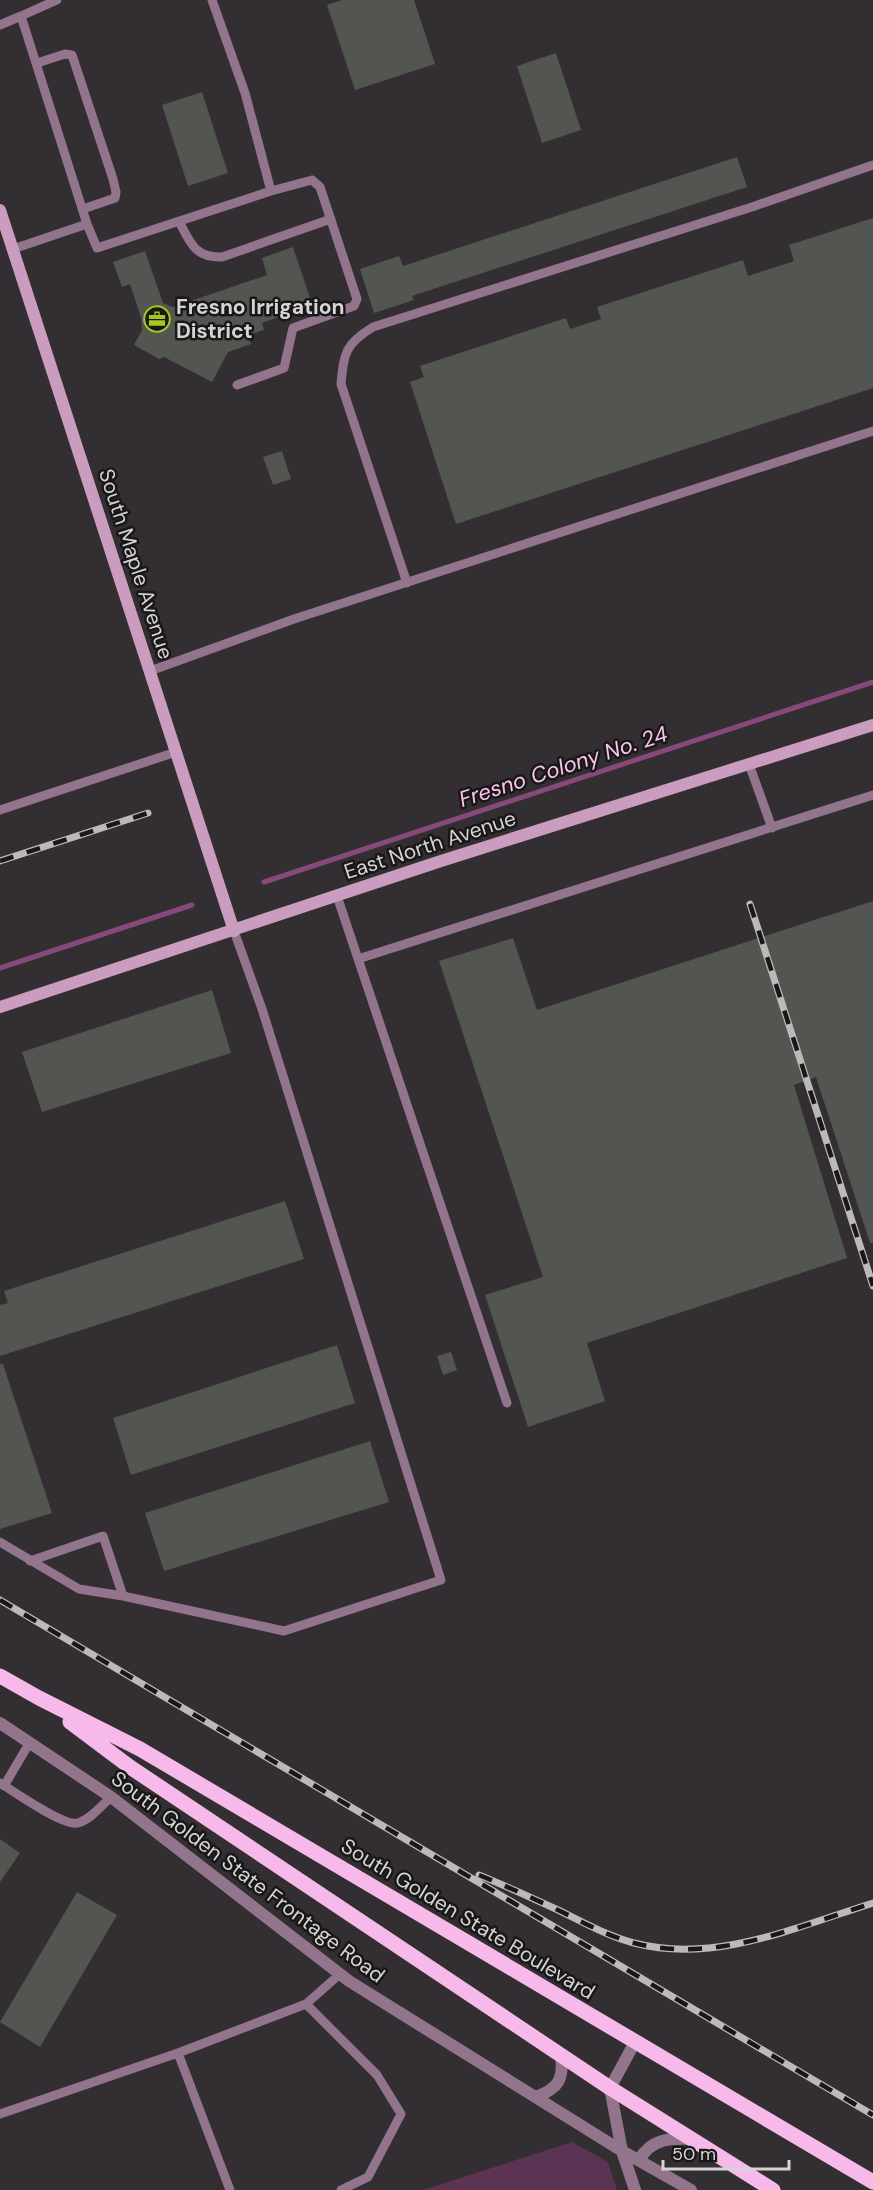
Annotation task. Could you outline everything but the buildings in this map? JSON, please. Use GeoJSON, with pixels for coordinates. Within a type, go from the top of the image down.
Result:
{"type":"FeatureCollection","features":[{"type":"Feature","properties":{"kind":"main road","name":"South Golden State Boulevard"},"geometry":{"type":"LineString","coordinates":[[0,1676],[140,1749],[873,2182]]}},
{"type":"Feature","properties":{"kind":"main road","name":"South Golden State Boulevard"},"geometry":{"type":"LineString","coordinates":[[39,1698],[130,1767],[610,2088],[774,2190]]}},
{"type":"Feature","properties":{"kind":"street","name":"South Maple Avenue"},"geometry":{"type":"LineString","coordinates":[[0,210],[234,931]]}},
{"type":"Feature","properties":{"kind":"street","name":"East North Avenue"},"geometry":{"type":"LineString","coordinates":[[0,1007],[337,896],[873,725]]}},
{"type":"Feature","properties":{"kind":"street","name":"South Golden State Frontage Road"},"geometry":{"type":"LineString","coordinates":[[0,1723],[111,1797],[340,1974],[622,2151],[691,2190]]}},
{"type":"Feature","properties":{"kind":"street"},"geometry":{"type":"LineString","coordinates":[[635,2042],[610,2088],[622,2151],[635,2190]]}},
{"type":"Feature","properties":{"kind":"street"},"geometry":{"type":"LineString","coordinates":[[535,2097],[548,2092],[558,2083],[563,2070],[561,2055]]}},
{"type":"Feature","properties":{"kind":"street"},"geometry":{"type":"LineString","coordinates":[[639,2160],[644,2152],[658,2142],[669,2138],[692,2139]]}},
{"type":"Feature","properties":{"kind":"lane"},"geometry":{"type":"LineString","coordinates":[[0,25],[57,0]]}},
{"type":"Feature","properties":{"kind":"lane"},"geometry":{"type":"LineString","coordinates":[[212,0],[245,93],[271,191]]}},
{"type":"Feature","properties":{"kind":"lane"},"geometry":{"type":"LineString","coordinates":[[21,16],[87,224],[97,248],[271,191],[312,180],[320,187],[357,299],[354,306],[293,328],[284,368],[237,384]]}},
{"type":"Feature","properties":{"kind":"lane"},"geometry":{"type":"LineString","coordinates":[[37,63],[64,54],[72,55],[113,179],[115,198],[83,209]]}},
{"type":"Feature","properties":{"kind":"lane"},"geometry":{"type":"LineString","coordinates":[[407,582],[341,384],[346,353],[355,338],[373,327],[752,207],[873,165]]}},
{"type":"Feature","properties":{"kind":"lane"},"geometry":{"type":"LineString","coordinates":[[179,221],[188,240],[198,252],[209,258],[222,257],[331,219]]}},
{"type":"Feature","properties":{"kind":"lane"},"geometry":{"type":"LineString","coordinates":[[13,249],[87,224]]}},
{"type":"Feature","properties":{"kind":"lane"},"geometry":{"type":"LineString","coordinates":[[150,671],[294,619],[873,431]]}},
{"type":"Feature","properties":{"kind":"lane"},"geometry":{"type":"LineString","coordinates":[[0,810],[176,752]]}},
{"type":"Feature","properties":{"kind":"lane"},"geometry":{"type":"LineString","coordinates":[[749,764],[772,828]]}},
{"type":"Feature","properties":{"kind":"lane"},"geometry":{"type":"LineString","coordinates":[[358,960],[873,795]]}},
{"type":"Feature","properties":{"kind":"lane"},"geometry":{"type":"LineString","coordinates":[[337,896],[507,1403]]}},
{"type":"Feature","properties":{"kind":"lane"},"geometry":{"type":"LineString","coordinates":[[0,1542],[79,1589],[123,1596],[284,1631],[441,1581],[262,1009],[234,931]]}},
{"type":"Feature","properties":{"kind":"lane"},"geometry":{"type":"LineString","coordinates":[[30,1561],[103,1536],[123,1596]]}},
{"type":"Feature","properties":{"kind":"lane"},"geometry":{"type":"LineString","coordinates":[[30,1742],[2,1784],[63,1820],[76,1824],[86,1820],[111,1797]]}},
{"type":"Feature","properties":{"kind":"lane"},"geometry":{"type":"LineString","coordinates":[[0,2114],[178,2053],[306,2004],[340,1974]]}},
{"type":"Feature","properties":{"kind":"lane"},"geometry":{"type":"LineString","coordinates":[[306,2004],[377,2075],[401,2114],[368,2178],[341,2190]]}},
{"type":"Feature","properties":{"kind":"lane"},"geometry":{"type":"LineString","coordinates":[[178,2053],[230,2190]]}},
{"type":"Feature","properties":{"kind":"shaded area"},"geometry":{"type":"Polygon","coordinates":[[[572,2142],[608,2162],[617,2190],[423,2190],[572,2142]]]}},
{"type":"Feature","properties":{"kind":"waterway","name":"Fresno Colony No. 24"},"geometry":{"type":"LineString","coordinates":[[264,882],[873,682]]}},
{"type":"Feature","properties":{"kind":"waterway","name":"Fresno Colony No. 24"},"geometry":{"type":"LineString","coordinates":[[0,968],[192,905]]}},
{"type":"Feature","properties":{"kind":"railway"},"geometry":{"type":"LineString","coordinates":[[0,861],[148,813]]}},
{"type":"Feature","properties":{"kind":"railway"},"geometry":{"type":"LineString","coordinates":[[750,904],[873,1286]]}},
{"type":"Feature","properties":{"kind":"railway"},"geometry":{"type":"LineString","coordinates":[[0,1600],[873,2115]]}},
{"type":"Feature","properties":{"kind":"railway"},"geometry":{"type":"LineString","coordinates":[[479,1875],[614,1937],[664,1948],[695,1949],[755,1940],[873,1903]]}},
{"type":"Feature","properties":{"kind":"place","name":"Fresno Irrigation District"},"geometry":{"type":"Point","coordinates":[157,319]}}]}
